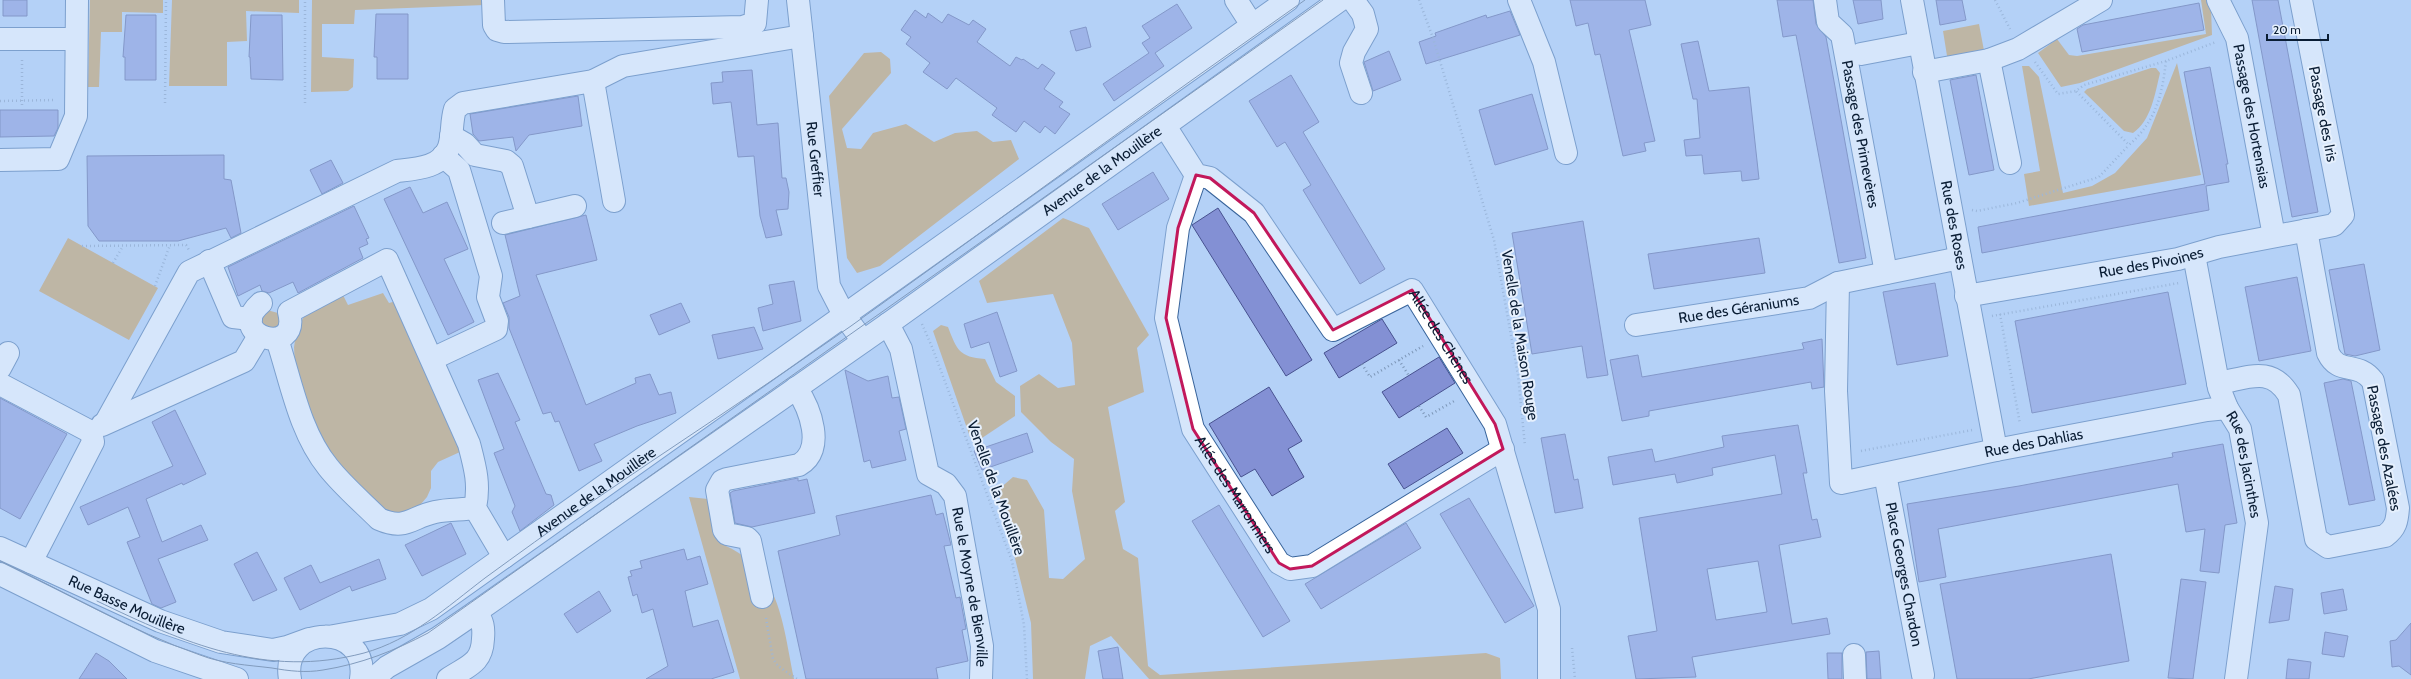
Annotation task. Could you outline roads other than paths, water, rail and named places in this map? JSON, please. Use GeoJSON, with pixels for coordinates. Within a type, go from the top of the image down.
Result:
{"type":"FeatureCollection","features":[{"type":"Feature","properties":{"kind":"street"},"geometry":{"type":"LineString","coordinates":[[0,160],[58,159],[76,116],[77,0]]}},
{"type":"Feature","properties":{"kind":"street"},"geometry":{"type":"LineString","coordinates":[[493,0],[494,25],[497,30],[504,32],[743,27],[755,23],[757,0]]}},
{"type":"Feature","properties":{"kind":"street","name":"Rue Greffier"},"geometry":{"type":"LineString","coordinates":[[798,0],[829,286],[844,315]]}},
{"type":"Feature","properties":{"kind":"street"},"geometry":{"type":"LineString","coordinates":[[1236,0],[1252,25]]}},
{"type":"Feature","properties":{"kind":"street","name":"Avenue de la Mouillère"},"geometry":{"type":"LineString","coordinates":[[309,639],[322,635],[334,636],[381,629],[412,619],[431,609],[1288,0]]}},
{"type":"Feature","properties":{"kind":"street","name":"Avenue de la Mouillère"},"geometry":{"type":"LineString","coordinates":[[373,679],[387,667],[438,638],[476,612],[863,342],[1340,0]]}},
{"type":"Feature","properties":{"kind":"street"},"geometry":{"type":"LineString","coordinates":[[1353,0],[1363,14],[1367,29],[1354,52],[1351,63],[1361,93]]}},
{"type":"Feature","properties":{"kind":"street"},"geometry":{"type":"LineString","coordinates":[[1519,0],[1544,62],[1566,153]]}},
{"type":"Feature","properties":{"kind":"street","name":"Passage des Primevères"},"geometry":{"type":"LineString","coordinates":[[1825,0],[1828,22],[1842,35],[1886,273]]}},
{"type":"Feature","properties":{"kind":"street","name":"Rue des Roses"},"geometry":{"type":"LineString","coordinates":[[1912,0],[1924,72],[1960,258],[1970,320],[1996,450]]}},
{"type":"Feature","properties":{"kind":"street"},"geometry":{"type":"LineString","coordinates":[[1924,72],[1990,60],[2021,47],[2101,0]]}},
{"type":"Feature","properties":{"kind":"street","name":"Passage des Hortensias"},"geometry":{"type":"LineString","coordinates":[[2218,0],[2235,34],[2274,236]]}},
{"type":"Feature","properties":{"kind":"street","name":"Passage des Iris"},"geometry":{"type":"LineString","coordinates":[[2301,0],[2343,215],[2334,225]]}},
{"type":"Feature","properties":{"kind":"street"},"geometry":{"type":"LineString","coordinates":[[31,562],[93,442],[98,427],[189,272],[397,171],[425,168],[443,156],[449,148],[455,109],[464,103],[593,81],[623,66],[802,36]]}},
{"type":"Feature","properties":{"kind":"street"},"geometry":{"type":"LineString","coordinates":[[0,39],[76,39]]}},
{"type":"Feature","properties":{"kind":"street"},"geometry":{"type":"LineString","coordinates":[[1861,54],[1919,43]]}},
{"type":"Feature","properties":{"kind":"street"},"geometry":{"type":"LineString","coordinates":[[1990,60],[2010,163]]}},
{"type":"Feature","properties":{"kind":"street"},"geometry":{"type":"LineString","coordinates":[[593,81],[614,201]]}},
{"type":"Feature","properties":{"kind":"street"},"geometry":{"type":"LineString","coordinates":[[1165,126],[1196,175]]}},
{"type":"Feature","properties":{"kind":"street"},"geometry":{"type":"LineString","coordinates":[[451,136],[465,144],[475,155],[506,161],[512,166],[528,217]]}},
{"type":"Feature","properties":{"kind":"street"},"geometry":{"type":"LineString","coordinates":[[432,359],[496,329],[497,321],[488,297],[491,276],[460,170],[443,156]]}},
{"type":"Feature","properties":{"kind":"street","name":"Allée des Chênes"},"geometry":{"type":"LineString","coordinates":[[1196,175],[1210,178],[1254,213],[1333,330],[1412,290],[1495,424],[1550,609],[1549,679]]}},
{"type":"Feature","properties":{"kind":"street","name":"Allée des Marronniers"},"geometry":{"type":"LineString","coordinates":[[1196,175],[1178,228],[1166,318],[1194,429],[1279,562],[1290,569],[1312,566],[1503,449]]}},
{"type":"Feature","properties":{"kind":"street"},"geometry":{"type":"LineString","coordinates":[[503,223],[575,206]]}},
{"type":"Feature","properties":{"kind":"street","name":"Rue des Pivoines"},"geometry":{"type":"LineString","coordinates":[[1966,296],[2194,255],[2219,247],[2334,225]]}},
{"type":"Feature","properties":{"kind":"street","name":"Passage des Azalées"},"geometry":{"type":"LineString","coordinates":[[2218,383],[2262,376],[2282,383],[2289,395],[2316,538],[2319,541],[2328,547],[2385,536],[2393,531],[2397,522],[2398,508],[2373,381],[2367,373],[2338,366],[2332,362],[2328,353],[2306,230]]}},
{"type":"Feature","properties":{"kind":"street","name":"Rue des Jacinthes"},"geometry":{"type":"LineString","coordinates":[[2194,255],[2218,383],[2227,408],[2240,429],[2257,523],[2236,679]]}},
{"type":"Feature","properties":{"kind":"street","name":"Rue des Géraniums"},"geometry":{"type":"LineString","coordinates":[[1636,325],[1810,298],[1838,284],[1960,258]]}},
{"type":"Feature","properties":{"kind":"street"},"geometry":{"type":"LineString","coordinates":[[203,264],[233,317],[287,331],[290,318],[289,312],[387,260],[469,444],[478,475],[479,490],[475,508],[504,557]]}},
{"type":"Feature","properties":{"kind":"street","name":"Rue des Dahlias"},"geometry":{"type":"LineString","coordinates":[[1838,284],[1838,455],[1842,483],[1996,450],[2207,410],[2227,408]]}},
{"type":"Feature","properties":{"kind":"street"},"geometry":{"type":"LineString","coordinates":[[844,315],[863,342]]}},
{"type":"Feature","properties":{"kind":"street"},"geometry":{"type":"LineString","coordinates":[[0,384],[98,427],[244,361],[262,324]]}},
{"type":"Feature","properties":{"kind":"street"},"geometry":{"type":"LineString","coordinates":[[262,324],[300,414],[327,466],[379,520],[390,524],[406,524],[429,513],[475,508]]}},
{"type":"Feature","properties":{"kind":"street","name":"Rue le Moyne de Bienville"},"geometry":{"type":"LineString","coordinates":[[888,324],[901,350],[928,474],[946,484],[955,496],[982,646],[981,679]]}},
{"type":"Feature","properties":{"kind":"street"},"geometry":{"type":"LineString","coordinates":[[762,597],[750,541],[747,538],[727,534],[724,530],[717,490],[722,481],[727,479],[799,465],[806,461],[812,454],[813,445],[810,413],[805,400],[796,388]]}},
{"type":"Feature","properties":{"kind":"street","name":"Place Georges Chardon"},"geometry":{"type":"LineString","coordinates":[[1885,474],[1923,675]]}},
{"type":"Feature","properties":{"kind":"street","name":"Rue Basse Mouillère"},"geometry":{"type":"LineString","coordinates":[[0,548],[160,621],[221,642],[273,650],[287,648],[309,639]]}},
{"type":"Feature","properties":{"kind":"street","name":"Rue Basse Mouillère"},"geometry":{"type":"LineString","coordinates":[[0,574],[155,651],[232,678]]}},
{"type":"Feature","properties":{"kind":"street"},"geometry":{"type":"LineString","coordinates":[[448,679],[479,658],[483,652],[484,627],[476,612]]}},
{"type":"Feature","properties":{"kind":"street"},"geometry":{"type":"LineString","coordinates":[[334,636],[347,642],[357,654],[361,663],[361,679]]}},
{"type":"Feature","properties":{"kind":"street"},"geometry":{"type":"LineString","coordinates":[[290,679],[288,668],[294,653],[309,639]]}},
{"type":"Feature","properties":{"kind":"street"},"geometry":{"type":"LineString","coordinates":[[1854,655],[1855,679]]}},
{"type":"Feature","properties":{"kind":"tram line"},"geometry":{"type":"LineString","coordinates":[[97,601],[194,643],[259,659],[293,662],[328,660],[364,653],[397,640],[428,622],[485,578],[584,507],[851,326],[1305,0]]}},
{"type":"Feature","properties":{"kind":"tram line"},"geometry":{"type":"LineString","coordinates":[[0,561],[149,635],[200,655],[236,664],[298,671],[323,670],[351,664],[403,646],[428,633],[1323,0]]}}]}
